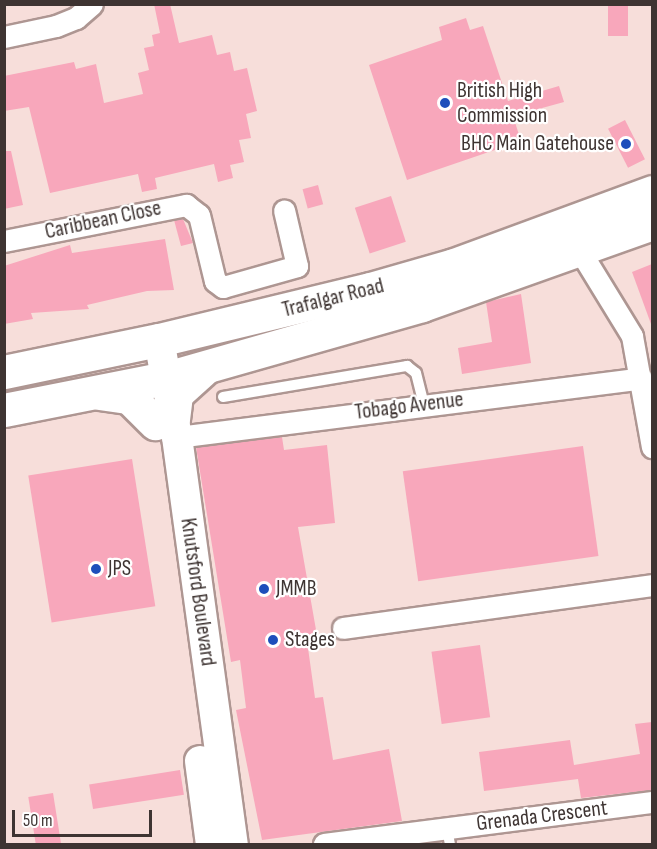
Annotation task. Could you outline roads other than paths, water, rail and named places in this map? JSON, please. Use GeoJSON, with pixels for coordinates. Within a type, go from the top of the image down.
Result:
{"type":"FeatureCollection","features":[{"type":"Feature","properties":{"kind":"main road","name":"Trafalgar Road"},"geometry":{"type":"LineString","coordinates":[[4,372],[150,343],[454,265],[652,192]]}},
{"type":"Feature","properties":{"kind":"main road","name":"Trafalgar Road"},"geometry":{"type":"LineString","coordinates":[[4,410],[157,380],[209,367],[422,305],[580,251],[647,225]]}},
{"type":"Feature","properties":{"kind":"main road","name":"Knutsford Boulevard"},"geometry":{"type":"LineString","coordinates":[[150,343],[168,426],[233,844]]}},
{"type":"Feature","properties":{"kind":"main road"},"geometry":{"type":"LineString","coordinates":[[79,394],[129,397],[168,426],[176,394],[183,383],[209,367]]}},
{"type":"Feature","properties":{"kind":"main road","name":"Knutsford Boulevard"},"geometry":{"type":"LineString","coordinates":[[168,426],[211,844]]}},
{"type":"Feature","properties":{"kind":"street"},"geometry":{"type":"LineString","coordinates":[[4,37],[56,26],[91,5]]}},
{"type":"Feature","properties":{"kind":"street","name":"Caribbean Close"},"geometry":{"type":"LineString","coordinates":[[4,242],[186,204],[199,215],[215,282],[223,287],[297,266],[284,210]]}},
{"type":"Feature","properties":{"kind":"street"},"geometry":{"type":"LineString","coordinates":[[580,251],[632,336],[652,447]]}},
{"type":"Feature","properties":{"kind":"street","name":"Tobago Avenue"},"geometry":{"type":"LineString","coordinates":[[168,426],[424,404],[641,378]]}},
{"type":"Feature","properties":{"kind":"street"},"geometry":{"type":"LineString","coordinates":[[343,628],[652,585]]}},
{"type":"Feature","properties":{"kind":"street","name":"Grenada Crescent"},"geometry":{"type":"LineString","coordinates":[[324,844],[448,837],[652,802]]}},
{"type":"Feature","properties":{"kind":"lane"},"geometry":{"type":"LineString","coordinates":[[223,397],[407,366],[416,373],[424,404]]}},
{"type":"Feature","properties":{"kind":"place","name":"British High Commission"},"geometry":{"type":"Point","coordinates":[445,103]}},
{"type":"Feature","properties":{"kind":"place","name":"BHC Main Gatehouse"},"geometry":{"type":"Point","coordinates":[626,144]}},
{"type":"Feature","properties":{"kind":"place","name":"JPS"},"geometry":{"type":"Point","coordinates":[96,569]}},
{"type":"Feature","properties":{"kind":"place","name":"JMMB"},"geometry":{"type":"Point","coordinates":[264,589]}},
{"type":"Feature","properties":{"kind":"place","name":"Stages"},"geometry":{"type":"Point","coordinates":[273,640]}}]}
